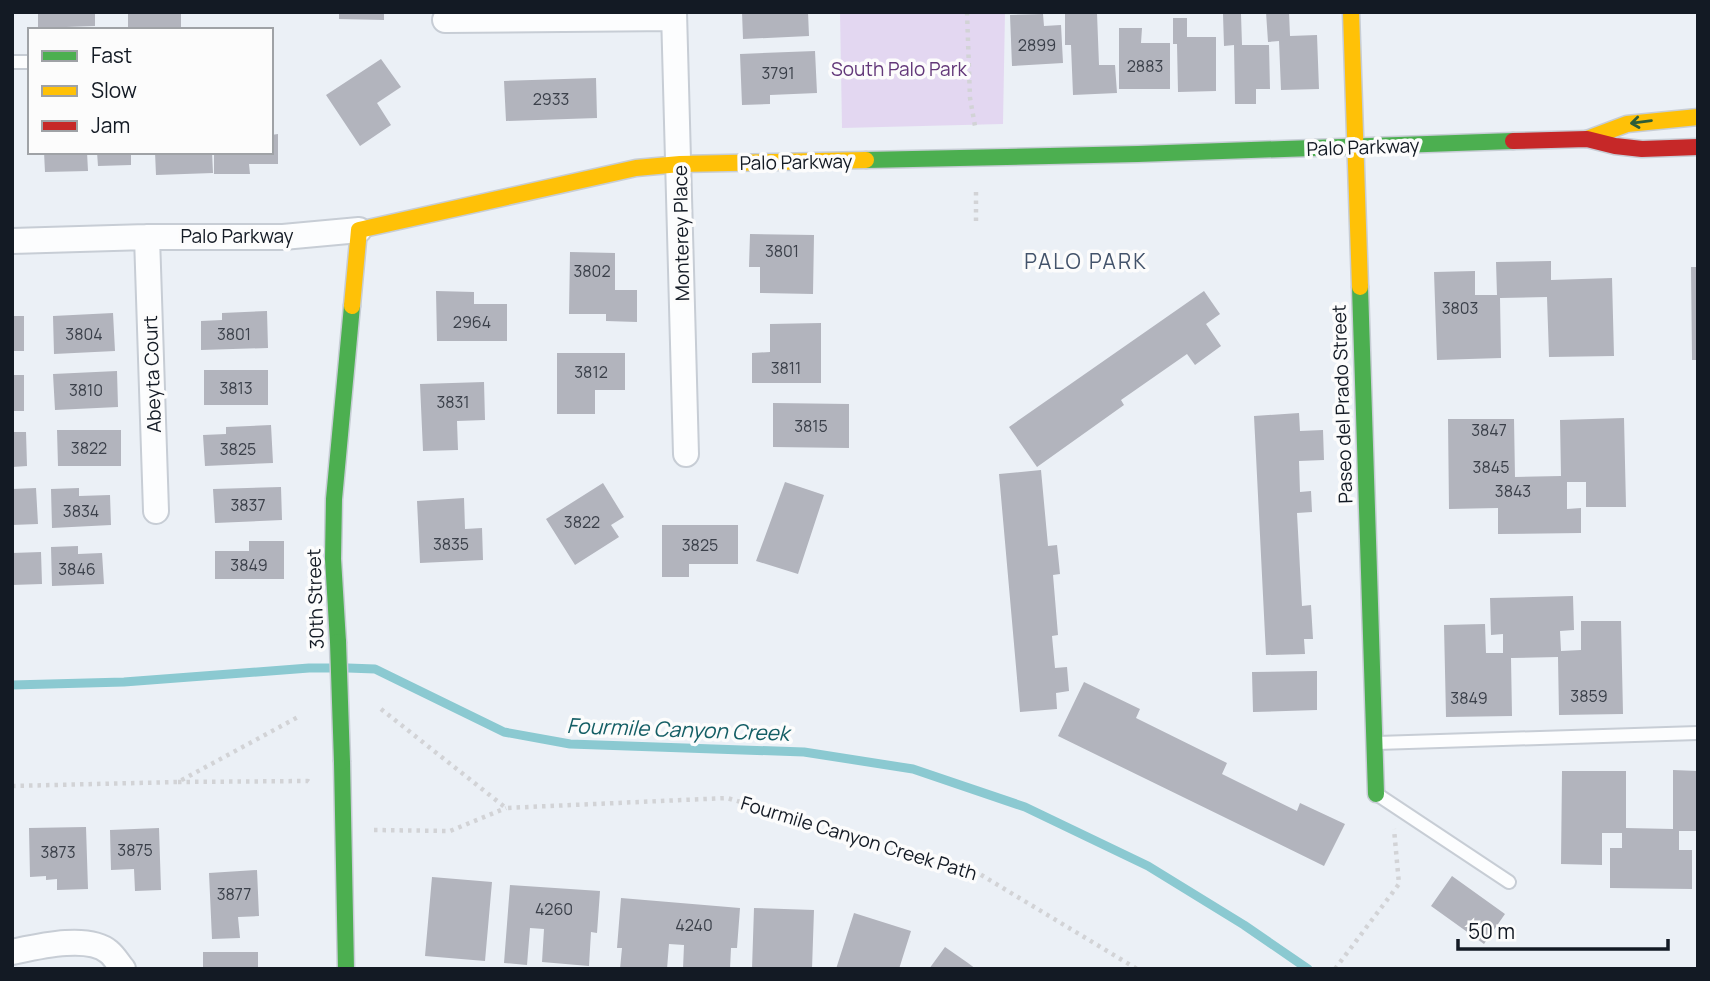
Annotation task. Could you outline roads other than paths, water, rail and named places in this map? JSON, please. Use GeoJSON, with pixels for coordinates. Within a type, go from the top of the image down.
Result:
{"type":"FeatureCollection","features":[{"type":"Feature","properties":{"kind":"street","name":"Paseo del Prado Street"},"geometry":{"type":"LineString","coordinates":[[1350,12],[1376,794]]}},
{"type":"Feature","properties":{"kind":"street"},"geometry":{"type":"LineString","coordinates":[[445,20],[674,15]]}},
{"type":"Feature","properties":{"kind":"street","name":"Monterey Place"},"geometry":{"type":"LineString","coordinates":[[674,15],[686,454]]}},
{"type":"Feature","properties":{"kind":"street","name":"Palo Parkway"},"geometry":{"type":"LineString","coordinates":[[1587,139],[1618,125],[1698,117]]}},
{"type":"Feature","properties":{"kind":"street","name":"Palo Parkway"},"geometry":{"type":"LineString","coordinates":[[12,241],[283,237],[359,230],[595,176],[636,168],[680,164],[1355,148],[1587,139],[1613,148],[1629,150],[1698,148]]}},
{"type":"Feature","properties":{"kind":"street","name":"30th Street"},"geometry":{"type":"LineString","coordinates":[[346,969],[342,762],[333,559],[334,499],[359,230]]}},
{"type":"Feature","properties":{"kind":"street","name":"Abeyta Court"},"geometry":{"type":"LineString","coordinates":[[147,237],[156,511]]}},
{"type":"Feature","properties":{"kind":"street"},"geometry":{"type":"LineString","coordinates":[[12,952],[50,943],[90,944],[107,950],[123,969]]}},
{"type":"Feature","properties":{"kind":"lane"},"geometry":{"type":"LineString","coordinates":[[1374,743],[1698,733]]}},
{"type":"Feature","properties":{"kind":"lane"},"geometry":{"type":"LineString","coordinates":[[1376,794],[1509,882]]}},
{"type":"Feature","properties":{"kind":"waterway","name":"Fourmile Canyon Creek"},"geometry":{"type":"LineString","coordinates":[[12,685],[124,682],[330,668]]}},
{"type":"Feature","properties":{"kind":"waterway","name":"Fourmile Canyon Creek"},"geometry":{"type":"LineString","coordinates":[[348,668],[375,669],[504,732],[570,744],[804,752],[913,769],[1025,807],[1148,866],[1244,925],[1308,969]]}},
{"type":"Feature","properties":{"kind":"district","name":"PALO PARK"},"geometry":{"type":"Point","coordinates":[1086,261]}},
{"type":"Feature","properties":{"kind":"park label","name":"South Palo Park"},"geometry":{"type":"Point","coordinates":[899,69]}}]}
